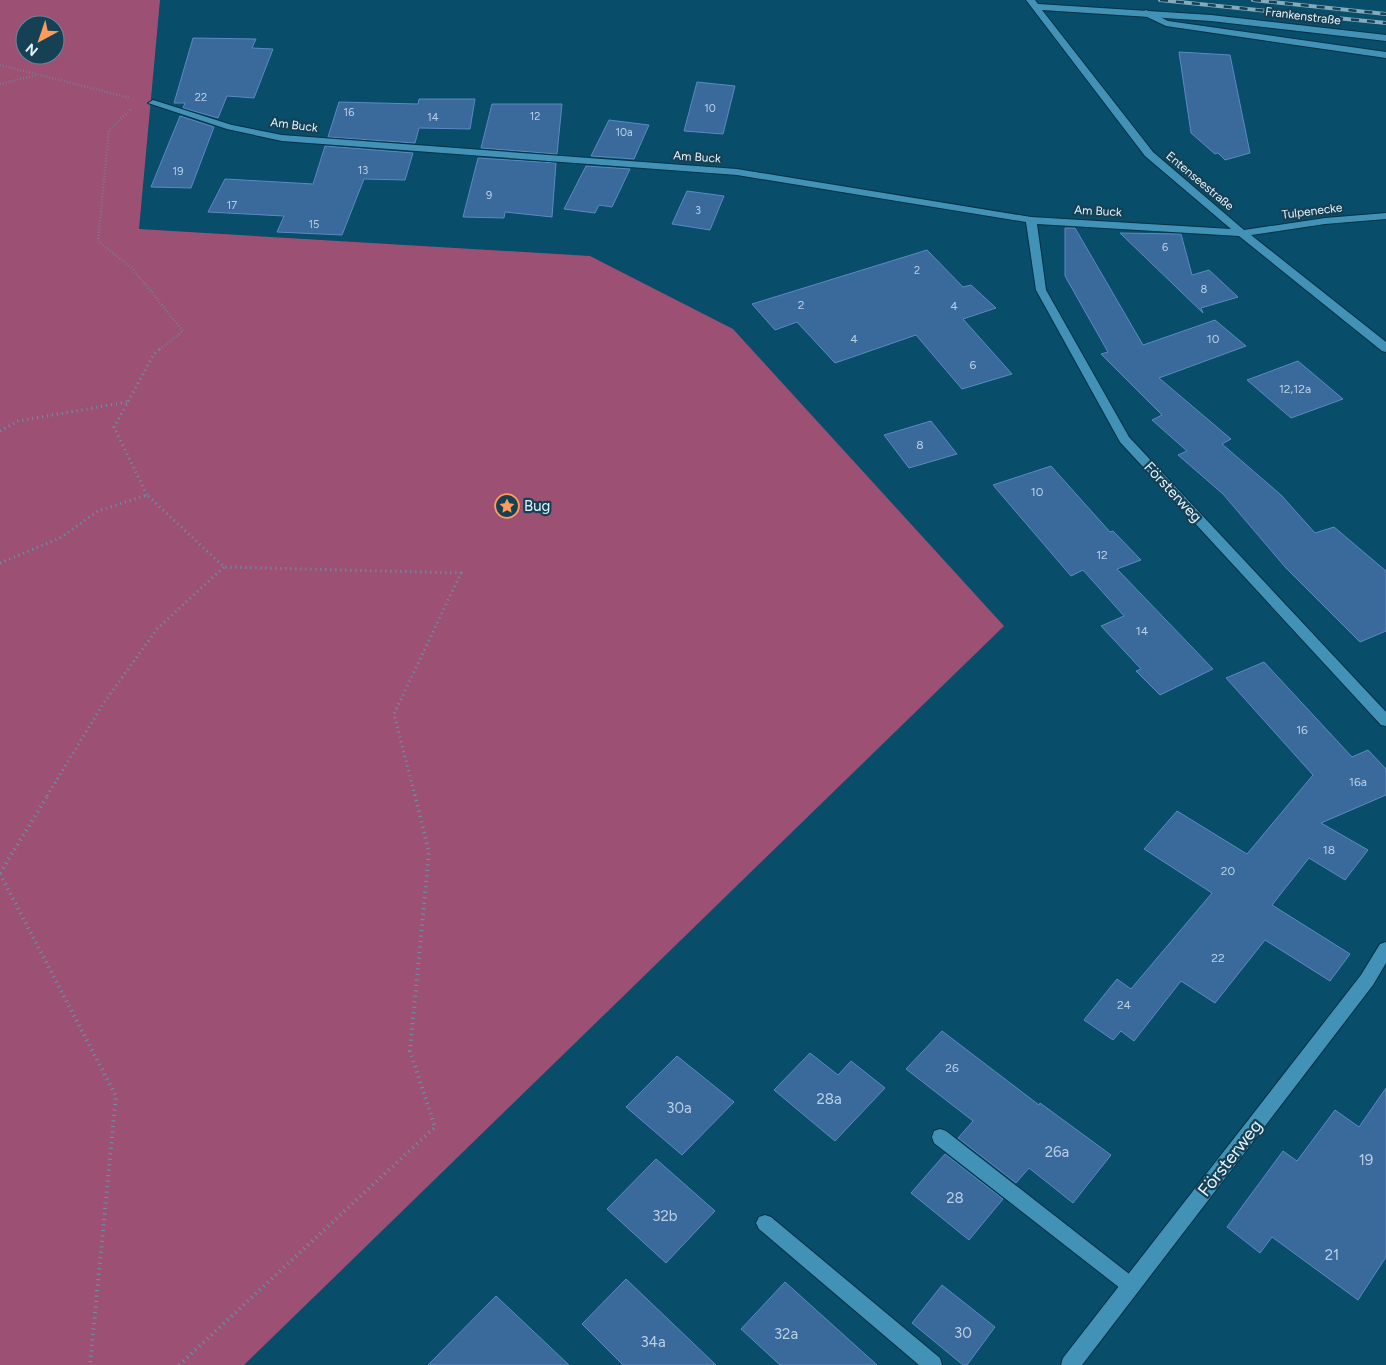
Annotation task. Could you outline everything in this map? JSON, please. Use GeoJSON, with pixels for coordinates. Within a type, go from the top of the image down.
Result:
{"type":"FeatureCollection","features":[{"type":"Feature","properties":{"kind":"street","name":"Frankenstraße"},"geometry":{"type":"LineString","coordinates":[[1034,4],[1211,18],[1386,38]]}},
{"type":"Feature","properties":{"kind":"street","name":"Entenseestraße"},"geometry":{"type":"LineString","coordinates":[[1034,4],[1149,154],[1386,348]]}},
{"type":"Feature","properties":{"kind":"street"},"geometry":{"type":"LineString","coordinates":[[1146,13],[1166,24],[1386,55]]}},
{"type":"Feature","properties":{"kind":"street","name":"Am Buck"},"geometry":{"type":"LineString","coordinates":[[153,104],[230,127],[282,138],[737,172],[1031,220],[1242,232]]}},
{"type":"Feature","properties":{"kind":"street","name":"Tulpenecke"},"geometry":{"type":"LineString","coordinates":[[1242,232],[1325,221],[1386,216]]}},
{"type":"Feature","properties":{"kind":"street","name":"Försterweg"},"geometry":{"type":"LineString","coordinates":[[1031,220],[1041,290],[1124,439],[1386,721]]}},
{"type":"Feature","properties":{"kind":"street","name":"Försterweg"},"geometry":{"type":"LineString","coordinates":[[1070,1365],[1367,980],[1386,949]]}},
{"type":"Feature","properties":{"kind":"street"},"geometry":{"type":"LineString","coordinates":[[940,1137],[1131,1286]]}},
{"type":"Feature","properties":{"kind":"street"},"geometry":{"type":"LineString","coordinates":[[765,1223],[933,1365]]}},
{"type":"Feature","properties":{"kind":"path"},"geometry":{"type":"LineString","coordinates":[[0,65],[153,104]]}},
{"type":"Feature","properties":{"kind":"path"},"geometry":{"type":"LineString","coordinates":[[0,84],[36,74]]}},
{"type":"Feature","properties":{"kind":"path"},"geometry":{"type":"LineString","coordinates":[[140,100],[109,130],[98,241],[132,268],[183,331],[154,354],[114,427],[147,495],[224,567],[461,573],[394,714],[429,852],[410,1051],[435,1127],[179,1365]]}},
{"type":"Feature","properties":{"kind":"path"},"geometry":{"type":"LineString","coordinates":[[0,431],[18,422],[127,402]]}},
{"type":"Feature","properties":{"kind":"path"},"geometry":{"type":"LineString","coordinates":[[0,564],[60,538],[98,511],[147,495]]}},
{"type":"Feature","properties":{"kind":"path"},"geometry":{"type":"LineString","coordinates":[[90,1365],[116,1096],[0,873],[103,704],[157,629],[224,567]]}},
{"type":"Feature","properties":{"kind":"shaded area"},"geometry":{"type":"Polygon","coordinates":[[[0,0],[160,0],[139,229],[590,256],[733,329],[1004,626],[244,1365],[0,1365],[0,0]]]}},
{"type":"Feature","properties":{"kind":"building"},"geometry":{"type":"Polygon","coordinates":[[[193,38],[256,39],[252,48],[273,49],[254,98],[227,96],[218,118],[183,108],[185,103],[174,103],[193,38]]]}},
{"type":"Feature","properties":{"kind":"building"},"geometry":{"type":"Polygon","coordinates":[[[1179,52],[1230,55],[1250,153],[1225,160],[1218,153],[1215,154],[1191,133],[1179,52]]]}},
{"type":"Feature","properties":{"kind":"building"},"geometry":{"type":"Polygon","coordinates":[[[697,82],[735,86],[723,134],[684,131],[697,82]]]}},
{"type":"Feature","properties":{"kind":"building"},"geometry":{"type":"Polygon","coordinates":[[[419,99],[475,99],[470,129],[419,128],[415,143],[328,137],[339,102],[418,104],[419,99]]]}},
{"type":"Feature","properties":{"kind":"building"},"geometry":{"type":"Polygon","coordinates":[[[492,104],[562,104],[557,154],[481,148],[492,104]]]}},
{"type":"Feature","properties":{"kind":"building"},"geometry":{"type":"Polygon","coordinates":[[[180,116],[214,127],[191,188],[151,187],[180,116]]]}},
{"type":"Feature","properties":{"kind":"building"},"geometry":{"type":"Polygon","coordinates":[[[609,120],[649,125],[634,159],[591,156],[609,120]]]}},
{"type":"Feature","properties":{"kind":"building"},"geometry":{"type":"Polygon","coordinates":[[[325,146],[413,153],[405,180],[364,179],[342,235],[277,232],[284,216],[208,212],[225,179],[313,184],[325,146]]]}},
{"type":"Feature","properties":{"kind":"building"},"geometry":{"type":"Polygon","coordinates":[[[478,158],[556,163],[552,217],[505,212],[504,218],[463,217],[478,158]]]}},
{"type":"Feature","properties":{"kind":"building"},"geometry":{"type":"Polygon","coordinates":[[[586,166],[630,169],[612,207],[599,205],[595,213],[564,209],[586,166]]]}},
{"type":"Feature","properties":{"kind":"building"},"geometry":{"type":"Polygon","coordinates":[[[687,191],[724,196],[710,230],[672,224],[687,191]]]}},
{"type":"Feature","properties":{"kind":"building"},"geometry":{"type":"Polygon","coordinates":[[[1065,228],[1075,228],[1143,345],[1215,320],[1246,346],[1159,378],[1231,439],[1222,444],[1281,495],[1315,533],[1334,527],[1386,571],[1386,631],[1360,642],[1286,568],[1223,494],[1178,455],[1187,451],[1152,420],[1162,415],[1101,354],[1108,352],[1065,276],[1065,228]]]}},
{"type":"Feature","properties":{"kind":"building"},"geometry":{"type":"Polygon","coordinates":[[[1120,233],[1181,234],[1192,275],[1209,270],[1238,297],[1201,308],[1203,313],[1120,233]]]}},
{"type":"Feature","properties":{"kind":"building"},"geometry":{"type":"Polygon","coordinates":[[[927,250],[963,287],[971,285],[996,308],[963,319],[1012,374],[962,389],[916,335],[835,363],[797,322],[775,330],[752,304],[927,250]]]}},
{"type":"Feature","properties":{"kind":"building"},"geometry":{"type":"Polygon","coordinates":[[[1298,361],[1343,399],[1291,418],[1247,380],[1298,361]]]}},
{"type":"Feature","properties":{"kind":"building"},"geometry":{"type":"Polygon","coordinates":[[[931,421],[957,454],[909,468],[884,435],[931,421]]]}},
{"type":"Feature","properties":{"kind":"building"},"geometry":{"type":"Polygon","coordinates":[[[1051,466],[1110,532],[1113,531],[1141,560],[1117,569],[1213,669],[1160,695],[1136,671],[1141,669],[1101,626],[1124,616],[1083,570],[1071,576],[993,485],[1051,466]]]}},
{"type":"Feature","properties":{"kind":"building"},"geometry":{"type":"Polygon","coordinates":[[[1264,662],[1352,757],[1368,750],[1386,769],[1386,795],[1321,823],[1368,850],[1345,880],[1309,858],[1272,905],[1350,954],[1330,981],[1265,940],[1215,1003],[1181,981],[1134,1041],[1121,1031],[1113,1040],[1084,1020],[1117,979],[1131,989],[1212,893],[1144,849],[1177,811],[1247,854],[1313,775],[1226,678],[1264,662]]]}},
{"type":"Feature","properties":{"kind":"building"},"geometry":{"type":"Polygon","coordinates":[[[942,1031],[1039,1105],[1040,1103],[1111,1155],[1073,1203],[1029,1168],[1016,1183],[958,1138],[973,1121],[906,1069],[942,1031]]]}},
{"type":"Feature","properties":{"kind":"building"},"geometry":{"type":"Polygon","coordinates":[[[810,1053],[838,1075],[851,1061],[885,1088],[835,1141],[774,1090],[810,1053]]]}},
{"type":"Feature","properties":{"kind":"building"},"geometry":{"type":"Polygon","coordinates":[[[677,1056],[734,1102],[682,1155],[626,1107],[677,1056]]]}},
{"type":"Feature","properties":{"kind":"building"},"geometry":{"type":"Polygon","coordinates":[[[1386,1088],[1386,1257],[1358,1300],[1272,1237],[1260,1253],[1227,1227],[1283,1151],[1297,1161],[1335,1110],[1359,1127],[1386,1088]]]}},
{"type":"Feature","properties":{"kind":"building"},"geometry":{"type":"Polygon","coordinates":[[[945,1154],[1003,1199],[969,1240],[911,1193],[945,1154]]]}},
{"type":"Feature","properties":{"kind":"building"},"geometry":{"type":"Polygon","coordinates":[[[656,1159],[715,1211],[666,1263],[607,1209],[656,1159]]]}},
{"type":"Feature","properties":{"kind":"building"},"geometry":{"type":"Polygon","coordinates":[[[626,1279],[716,1365],[623,1365],[582,1324],[626,1279]]]}},
{"type":"Feature","properties":{"kind":"building"},"geometry":{"type":"Polygon","coordinates":[[[785,1282],[877,1365],[780,1365],[741,1329],[785,1282]]]}},
{"type":"Feature","properties":{"kind":"building"},"geometry":{"type":"Polygon","coordinates":[[[942,1285],[995,1327],[967,1365],[963,1365],[912,1323],[942,1285]]]}},
{"type":"Feature","properties":{"kind":"building"},"geometry":{"type":"Polygon","coordinates":[[[496,1296],[569,1365],[428,1365],[496,1296]]]}},
{"type":"Feature","properties":{"kind":"railway"},"geometry":{"type":"LineString","coordinates":[[1160,0],[1386,23]]}},
{"type":"Feature","properties":{"kind":"railway"},"geometry":{"type":"LineString","coordinates":[[1253,0],[1386,14]]}},
{"type":"Feature","properties":{"kind":"place","name":"Bug"},"geometry":{"type":"Point","coordinates":[507,506]}}]}
